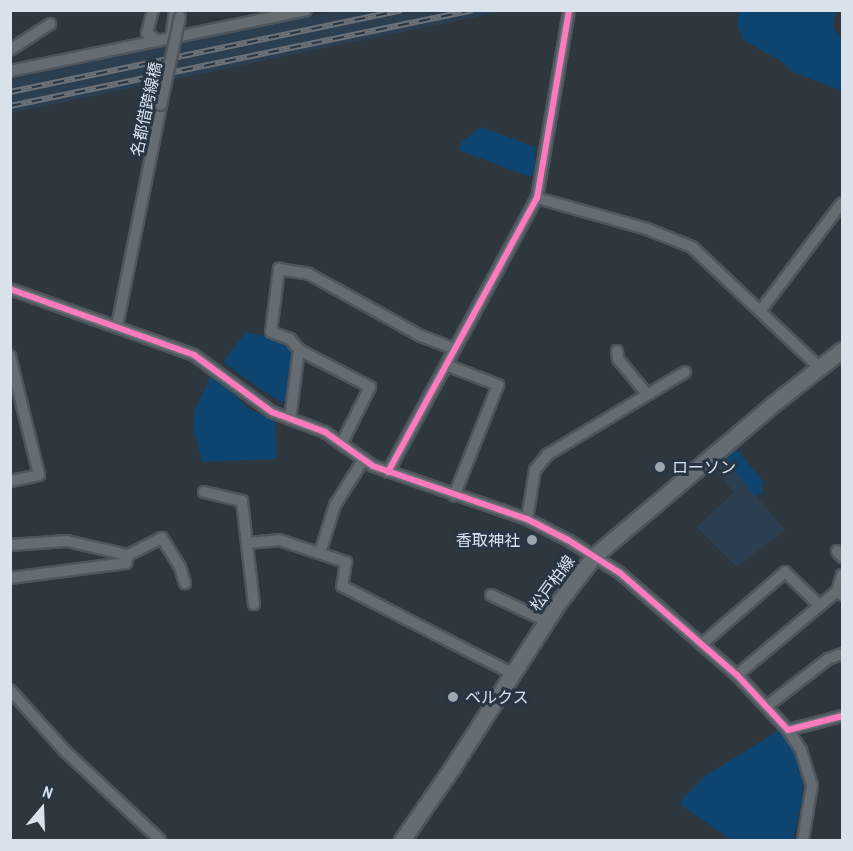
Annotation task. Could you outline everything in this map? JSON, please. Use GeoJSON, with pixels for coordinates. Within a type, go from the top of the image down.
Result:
{"type":"FeatureCollection","features":[{"type":"Feature","properties":{"kind":"main road","name":"松戸柏線"},"geometry":{"type":"LineString","coordinates":[[402,840],[546,621],[594,556],[843,350]]}},
{"type":"Feature","properties":{"kind":"street"},"geometry":{"type":"LineString","coordinates":[[153,10],[147,33],[158,41]]}},
{"type":"Feature","properties":{"kind":"street"},"geometry":{"type":"LineString","coordinates":[[174,38],[175,10]]}},
{"type":"Feature","properties":{"kind":"street"},"geometry":{"type":"LineString","coordinates":[[174,38],[184,10]]}},
{"type":"Feature","properties":{"kind":"street","name":"名都借跨線橋"},"geometry":{"type":"LineString","coordinates":[[117,326],[184,10]]}},
{"type":"Feature","properties":{"kind":"street"},"geometry":{"type":"LineString","coordinates":[[10,71],[174,38],[270,14],[306,10]]}},
{"type":"Feature","properties":{"kind":"street"},"geometry":{"type":"LineString","coordinates":[[388,472],[537,198],[569,10]]}},
{"type":"Feature","properties":{"kind":"street"},"geometry":{"type":"LineString","coordinates":[[10,50],[50,24]]}},
{"type":"Feature","properties":{"kind":"street"},"geometry":{"type":"LineString","coordinates":[[537,198],[678,240],[692,247],[820,368]]}},
{"type":"Feature","properties":{"kind":"street"},"geometry":{"type":"LineString","coordinates":[[761,310],[843,203]]}},
{"type":"Feature","properties":{"kind":"street"},"geometry":{"type":"LineString","coordinates":[[342,443],[370,387],[299,351],[290,339],[271,332],[279,269],[309,274],[421,336],[455,349]]}},
{"type":"Feature","properties":{"kind":"street"},"geometry":{"type":"LineString","coordinates":[[10,289],[194,355],[263,405],[290,419],[325,432],[364,459],[388,472],[526,519],[620,573],[737,675],[788,730],[801,750],[812,785],[803,840]]}},
{"type":"Feature","properties":{"kind":"street"},"geometry":{"type":"LineString","coordinates":[[290,419],[299,351]]}},
{"type":"Feature","properties":{"kind":"street"},"geometry":{"type":"LineString","coordinates":[[617,351],[618,359],[647,394]]}},
{"type":"Feature","properties":{"kind":"street"},"geometry":{"type":"LineString","coordinates":[[10,356],[14,385],[39,475],[10,481]]}},
{"type":"Feature","properties":{"kind":"street"},"geometry":{"type":"LineString","coordinates":[[446,365],[498,386],[454,496]]}},
{"type":"Feature","properties":{"kind":"street"},"geometry":{"type":"LineString","coordinates":[[526,519],[535,470],[547,455],[685,372]]}},
{"type":"Feature","properties":{"kind":"street"},"geometry":{"type":"LineString","coordinates":[[320,553],[335,506],[364,459]]}},
{"type":"Feature","properties":{"kind":"street"},"geometry":{"type":"LineString","coordinates":[[204,492],[242,501],[254,604]]}},
{"type":"Feature","properties":{"kind":"street"},"geometry":{"type":"LineString","coordinates":[[10,545],[67,541],[128,555],[162,538],[180,567],[185,583]]}},
{"type":"Feature","properties":{"kind":"street"},"geometry":{"type":"LineString","coordinates":[[247,543],[279,540],[346,562],[342,586],[513,674]]}},
{"type":"Feature","properties":{"kind":"street"},"geometry":{"type":"LineString","coordinates":[[10,578],[126,563],[128,555]]}},
{"type":"Feature","properties":{"kind":"street"},"geometry":{"type":"LineString","coordinates":[[702,644],[784,572],[819,605]]}},
{"type":"Feature","properties":{"kind":"street"},"geometry":{"type":"LineString","coordinates":[[737,675],[819,605],[840,593],[839,580],[843,575]]}},
{"type":"Feature","properties":{"kind":"street"},"geometry":{"type":"LineString","coordinates":[[491,595],[546,621]]}},
{"type":"Feature","properties":{"kind":"street"},"geometry":{"type":"LineString","coordinates":[[767,706],[828,658],[843,654]]}},
{"type":"Feature","properties":{"kind":"street"},"geometry":{"type":"LineString","coordinates":[[10,690],[65,751],[160,840]]}},
{"type":"Feature","properties":{"kind":"street"},"geometry":{"type":"LineString","coordinates":[[788,730],[843,716]]}},
{"type":"Feature","properties":{"kind":"shaded area"},"geometry":{"type":"Polygon","coordinates":[[[336,11],[505,11],[11,113],[10,79],[336,11]]]}},
{"type":"Feature","properties":{"kind":"shaded area"},"geometry":{"type":"Polygon","coordinates":[[[739,11],[835,11],[833,28],[842,39],[842,91],[793,72],[781,61],[743,40],[737,23],[739,11]]]}},
{"type":"Feature","properties":{"kind":"shaded area"},"geometry":{"type":"Polygon","coordinates":[[[481,127],[535,147],[535,172],[531,177],[459,150],[462,142],[481,127]]]}},
{"type":"Feature","properties":{"kind":"shaded area"},"geometry":{"type":"Polygon","coordinates":[[[246,332],[272,338],[293,347],[292,381],[285,401],[281,402],[223,362],[246,332]]]}},
{"type":"Feature","properties":{"kind":"shaded area"},"geometry":{"type":"Polygon","coordinates":[[[212,373],[249,409],[275,420],[277,459],[202,462],[193,428],[195,409],[212,373]]]}},
{"type":"Feature","properties":{"kind":"shaded area"},"geometry":{"type":"Polygon","coordinates":[[[732,443],[764,483],[761,487],[764,491],[756,497],[721,453],[732,443]]]}},
{"type":"Feature","properties":{"kind":"shaded area"},"geometry":{"type":"Polygon","coordinates":[[[720,453],[785,530],[737,567],[697,527],[734,492],[709,464],[720,453]]]}},
{"type":"Feature","properties":{"kind":"shaded area"},"geometry":{"type":"Polygon","coordinates":[[[778,731],[798,752],[803,771],[802,800],[793,840],[731,840],[681,805],[682,799],[705,776],[778,731]]]}},
{"type":"Feature","properties":{"kind":"railway"},"geometry":{"type":"LineString","coordinates":[[10,92],[401,10]]}},
{"type":"Feature","properties":{"kind":"railway"},"geometry":{"type":"LineString","coordinates":[[10,106],[472,10]]}},
{"type":"Feature","properties":{"kind":"cycle path"},"geometry":{"type":"LineString","coordinates":[[388,472],[537,198],[569,10]]}},
{"type":"Feature","properties":{"kind":"cycle path"},"geometry":{"type":"LineString","coordinates":[[10,289],[194,355],[272,412],[325,432],[373,466],[527,519],[568,540],[620,573],[737,675],[788,730],[842,716]]}},
{"type":"Feature","properties":{"kind":"place","name":"ローソン"},"geometry":{"type":"Point","coordinates":[660,467]}},
{"type":"Feature","properties":{"kind":"place","name":"香取神社"},"geometry":{"type":"Point","coordinates":[532,540]}},
{"type":"Feature","properties":{"kind":"place","name":"ベルクス"},"geometry":{"type":"Point","coordinates":[453,697]}}]}
